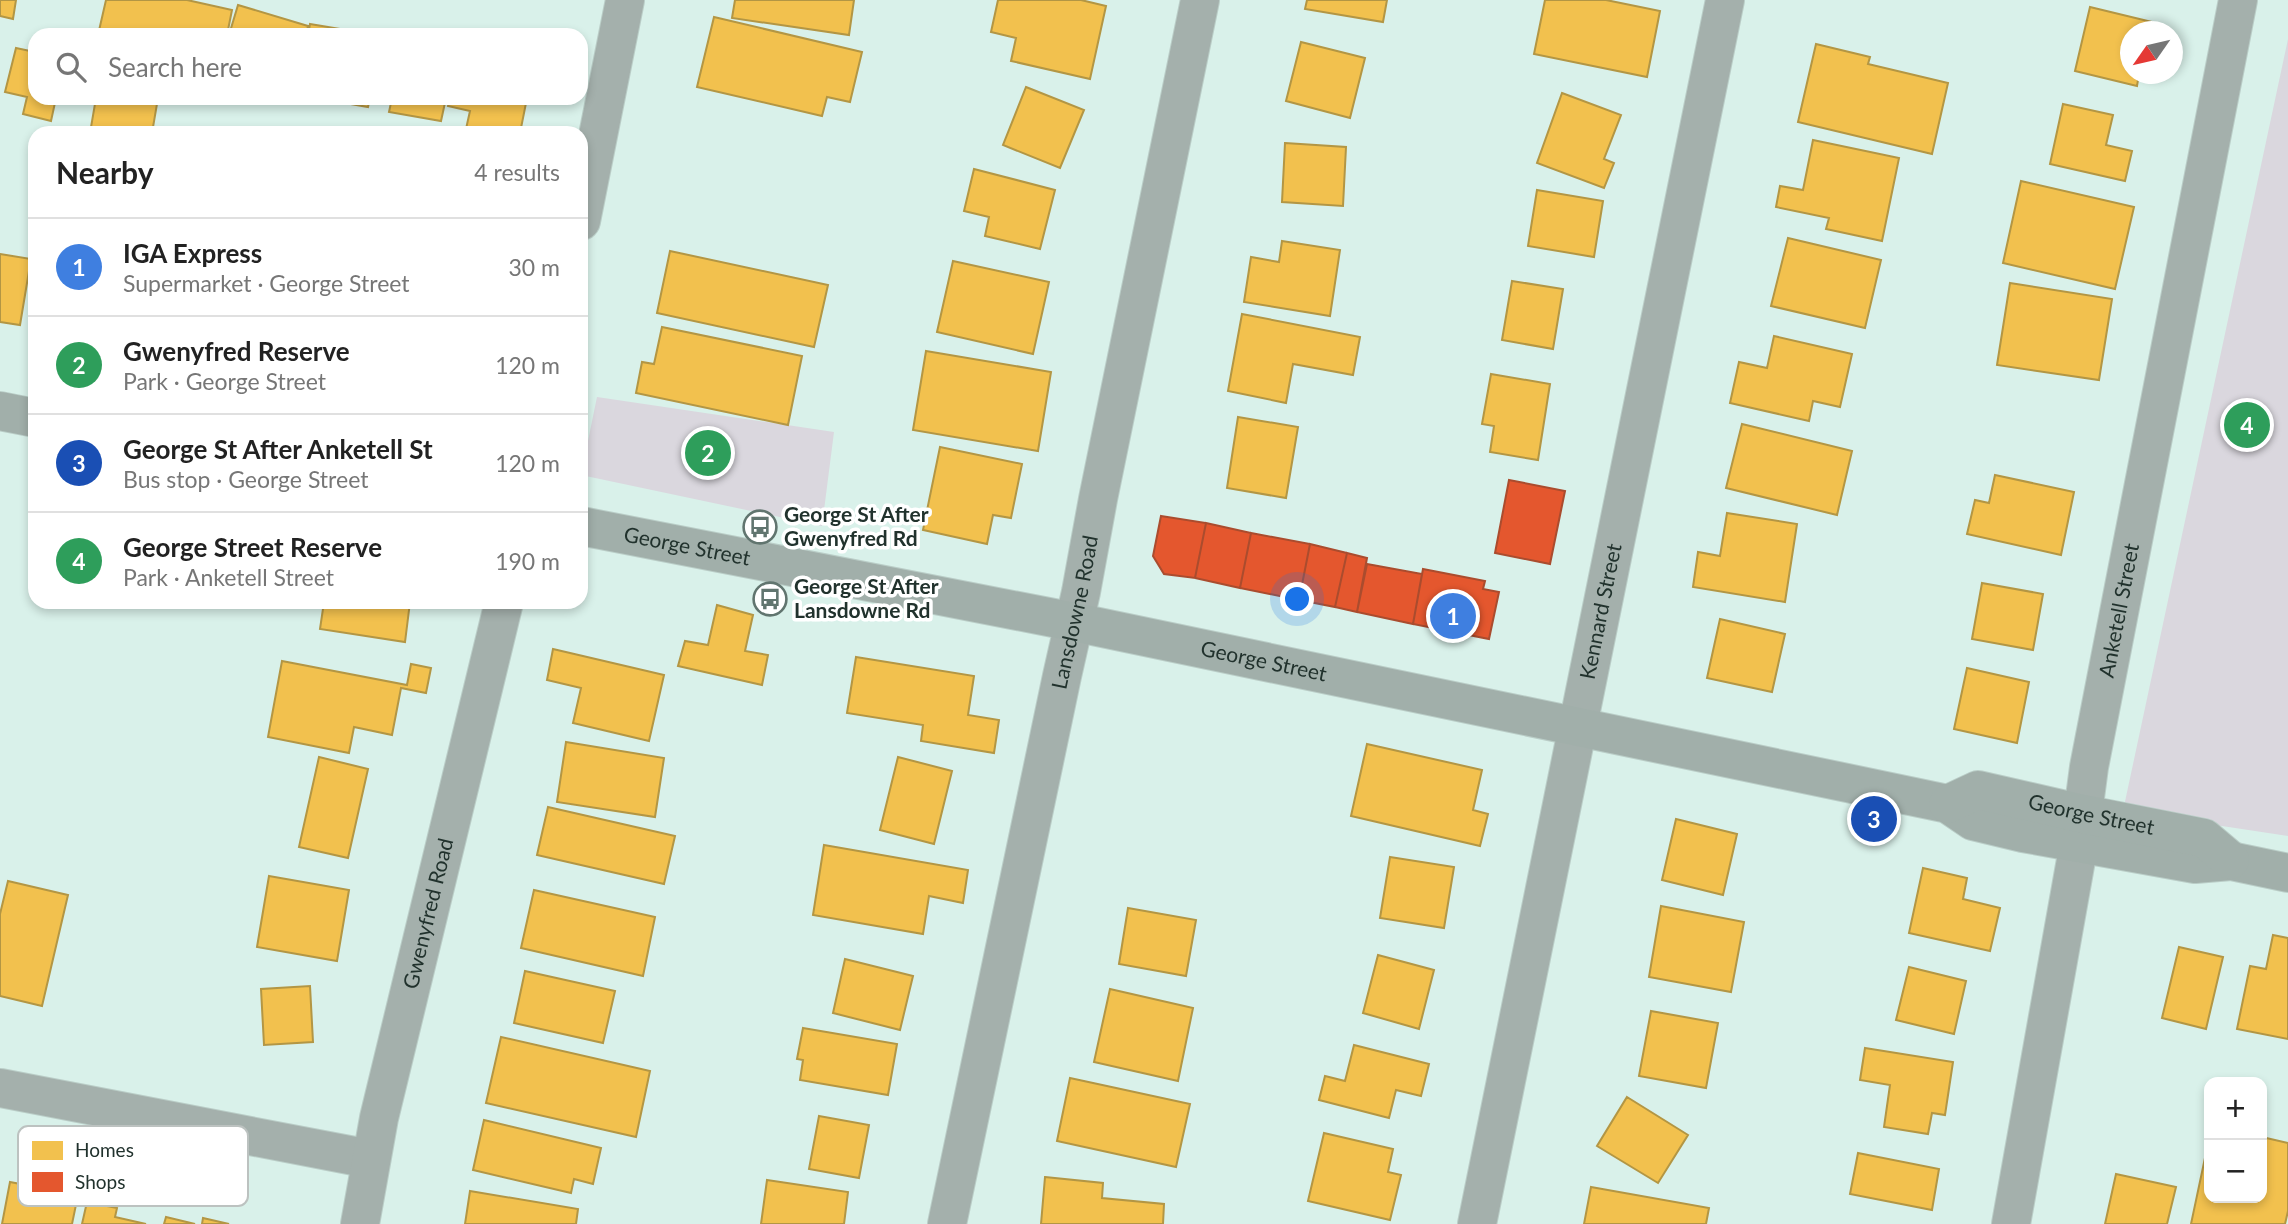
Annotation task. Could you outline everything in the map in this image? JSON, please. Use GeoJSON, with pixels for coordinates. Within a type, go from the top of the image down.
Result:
{"type":"FeatureCollection","features":[{"type":"Feature","properties":{"kind":"main road"},"geometry":{"type":"LineString","coordinates":[[0,411],[28,417]]}},
{"type":"Feature","properties":{"kind":"main road","name":"George Street"},"geometry":{"type":"LineString","coordinates":[[588,527],[1074,622],[1948,804],[1978,790],[2081,828],[2204,838],[2231,861],[2288,873]]}},
{"type":"Feature","properties":{"kind":"street"},"geometry":{"type":"LineString","coordinates":[[588,186],[625,0]]}},
{"type":"Feature","properties":{"kind":"street","name":"Lansdowne Road"},"geometry":{"type":"LineString","coordinates":[[947,1224],[1074,622],[1200,0]]}},
{"type":"Feature","properties":{"kind":"street","name":"Kennard Street"},"geometry":{"type":"LineString","coordinates":[[1477,1224],[1725,0]]}},
{"type":"Feature","properties":{"kind":"street","name":"Anketell Street"},"geometry":{"type":"LineString","coordinates":[[2011,1224],[2081,828],[2088,766],[2238,0]]}},
{"type":"Feature","properties":{"kind":"street","name":"Gwenyfred Road"},"geometry":{"type":"LineString","coordinates":[[360,1224],[370,1158],[503,609]]}},
{"type":"Feature","properties":{"kind":"street"},"geometry":{"type":"LineString","coordinates":[[0,1088],[201,1126]]}},
{"type":"Feature","properties":{"kind":"street"},"geometry":{"type":"LineString","coordinates":[[248,1135],[370,1158]]}},
{"type":"Feature","properties":{"kind":"shaded area"},"geometry":{"type":"Polygon","coordinates":[[[2288,39],[2288,836],[2123,811],[2288,39]]]}},
{"type":"Feature","properties":{"kind":"shaded area"},"geometry":{"type":"Polygon","coordinates":[[[597,397],[834,432],[822,526],[588,476],[588,441],[597,397]]]}},
{"type":"Feature","properties":{"kind":"building: Homes"},"geometry":{"type":"Polygon","coordinates":[[[0,0],[16,0],[13,19],[0,16],[0,0]]]}},
{"type":"Feature","properties":{"kind":"building: Homes"},"geometry":{"type":"Polygon","coordinates":[[[106,0],[187,0],[232,10],[228,28],[100,28],[106,0]]]}},
{"type":"Feature","properties":{"kind":"building: Homes"},"geometry":{"type":"Polygon","coordinates":[[[735,0],[854,0],[849,35],[732,18],[735,0]]]}},
{"type":"Feature","properties":{"kind":"building: Homes"},"geometry":{"type":"Polygon","coordinates":[[[998,0],[1081,0],[1106,6],[1090,79],[1011,61],[1016,38],[991,32],[998,0]]]}},
{"type":"Feature","properties":{"kind":"building: Homes"},"geometry":{"type":"Polygon","coordinates":[[[1307,0],[1387,0],[1383,22],[1305,9],[1307,0]]]}},
{"type":"Feature","properties":{"kind":"building: Homes"},"geometry":{"type":"Polygon","coordinates":[[[1545,0],[1606,0],[1660,11],[1647,77],[1534,54],[1545,0]]]}},
{"type":"Feature","properties":{"kind":"building: Homes"},"geometry":{"type":"Polygon","coordinates":[[[238,5],[308,26],[308,28],[231,28],[238,5]]]}},
{"type":"Feature","properties":{"kind":"building: Homes"},"geometry":{"type":"Polygon","coordinates":[[[2090,7],[2148,21],[2120,21],[2120,82],[2075,71],[2090,7]]]}},
{"type":"Feature","properties":{"kind":"building: Homes"},"geometry":{"type":"Polygon","coordinates":[[[714,17],[862,52],[850,102],[827,97],[822,116],[697,87],[714,17]]]}},
{"type":"Feature","properties":{"kind":"building: Homes"},"geometry":{"type":"Polygon","coordinates":[[[310,24],[334,28],[309,28],[310,24]]]}},
{"type":"Feature","properties":{"kind":"building: Homes"},"geometry":{"type":"Polygon","coordinates":[[[1301,42],[1365,58],[1350,118],[1286,101],[1301,42]]]}},
{"type":"Feature","properties":{"kind":"building: Homes"},"geometry":{"type":"Polygon","coordinates":[[[1816,44],[1870,57],[1868,64],[1948,83],[1932,154],[1798,122],[1816,44]]]}},
{"type":"Feature","properties":{"kind":"building: Homes"},"geometry":{"type":"Polygon","coordinates":[[[16,48],[28,51],[28,105],[54,105],[51,121],[23,114],[27,97],[5,92],[16,48]]]}},
{"type":"Feature","properties":{"kind":"building: Homes"},"geometry":{"type":"Polygon","coordinates":[[[1026,87],[1084,110],[1060,168],[1003,145],[1026,87]]]}},
{"type":"Feature","properties":{"kind":"building: Homes"},"geometry":{"type":"Polygon","coordinates":[[[1562,93],[1621,115],[1604,159],[1614,163],[1604,188],[1537,163],[1562,93]]]}},
{"type":"Feature","properties":{"kind":"building: Homes"},"geometry":{"type":"Polygon","coordinates":[[[2063,104],[2113,115],[2106,145],[2132,151],[2125,181],[2050,164],[2063,104]]]}},
{"type":"Feature","properties":{"kind":"building: Homes"},"geometry":{"type":"Polygon","coordinates":[[[95,105],[157,105],[153,126],[91,126],[95,105]]]}},
{"type":"Feature","properties":{"kind":"building: Homes"},"geometry":{"type":"Polygon","coordinates":[[[390,105],[444,105],[441,121],[389,112],[390,105]]]}},
{"type":"Feature","properties":{"kind":"building: Homes"},"geometry":{"type":"Polygon","coordinates":[[[526,105],[521,126],[467,126],[470,111],[448,106],[526,105]]]}},
{"type":"Feature","properties":{"kind":"building: Homes"},"geometry":{"type":"Polygon","coordinates":[[[1813,140],[1899,158],[1882,241],[1826,229],[1829,218],[1776,207],[1780,186],[1803,190],[1813,140]]]}},
{"type":"Feature","properties":{"kind":"building: Homes"},"geometry":{"type":"Polygon","coordinates":[[[1285,143],[1346,147],[1343,206],[1282,202],[1285,143]]]}},
{"type":"Feature","properties":{"kind":"building: Homes"},"geometry":{"type":"Polygon","coordinates":[[[974,169],[1055,190],[1040,249],[985,236],[989,217],[964,211],[974,169]]]}},
{"type":"Feature","properties":{"kind":"building: Homes"},"geometry":{"type":"Polygon","coordinates":[[[2021,181],[2134,207],[2115,289],[2003,263],[2021,181]]]}},
{"type":"Feature","properties":{"kind":"building: Homes"},"geometry":{"type":"Polygon","coordinates":[[[1537,190],[1603,201],[1594,257],[1528,246],[1537,190]]]}},
{"type":"Feature","properties":{"kind":"building: Homes"},"geometry":{"type":"Polygon","coordinates":[[[1788,238],[1881,260],[1865,328],[1771,306],[1788,238]]]}},
{"type":"Feature","properties":{"kind":"building: Homes"},"geometry":{"type":"Polygon","coordinates":[[[1282,241],[1340,250],[1330,316],[1244,302],[1251,257],[1279,262],[1282,241]]]}},
{"type":"Feature","properties":{"kind":"building: Homes"},"geometry":{"type":"Polygon","coordinates":[[[670,251],[828,285],[814,347],[657,313],[670,251]]]}},
{"type":"Feature","properties":{"kind":"building: Homes"},"geometry":{"type":"Polygon","coordinates":[[[0,254],[28,259],[28,277],[20,325],[0,322],[0,254]]]}},
{"type":"Feature","properties":{"kind":"building: Homes"},"geometry":{"type":"Polygon","coordinates":[[[953,261],[1049,282],[1033,354],[937,332],[953,261]]]}},
{"type":"Feature","properties":{"kind":"building: Homes"},"geometry":{"type":"Polygon","coordinates":[[[1512,281],[1563,289],[1553,349],[1502,340],[1512,281]]]}},
{"type":"Feature","properties":{"kind":"building: Homes"},"geometry":{"type":"Polygon","coordinates":[[[2010,283],[2112,299],[2099,380],[1997,365],[2010,283]]]}},
{"type":"Feature","properties":{"kind":"building: Homes"},"geometry":{"type":"Polygon","coordinates":[[[1242,314],[1360,337],[1353,375],[1293,364],[1286,403],[1228,391],[1242,314]]]}},
{"type":"Feature","properties":{"kind":"building: Homes"},"geometry":{"type":"Polygon","coordinates":[[[662,327],[802,356],[788,425],[636,393],[642,362],[654,364],[662,327]]]}},
{"type":"Feature","properties":{"kind":"building: Homes"},"geometry":{"type":"Polygon","coordinates":[[[1774,336],[1852,354],[1840,407],[1813,401],[1809,421],[1730,403],[1739,362],[1767,368],[1774,336]]]}},
{"type":"Feature","properties":{"kind":"building: Homes"},"geometry":{"type":"Polygon","coordinates":[[[926,351],[1051,372],[1038,451],[913,430],[926,351]]]}},
{"type":"Feature","properties":{"kind":"building: Homes"},"geometry":{"type":"Polygon","coordinates":[[[1491,374],[1550,384],[1538,460],[1490,452],[1494,426],[1482,424],[1491,374]]]}},
{"type":"Feature","properties":{"kind":"building: Homes"},"geometry":{"type":"Polygon","coordinates":[[[1238,417],[1298,427],[1286,498],[1227,488],[1238,417]]]}},
{"type":"Feature","properties":{"kind":"building: Homes"},"geometry":{"type":"Polygon","coordinates":[[[1742,424],[1852,451],[1837,515],[1726,488],[1742,424]]]}},
{"type":"Feature","properties":{"kind":"building: Homes"},"geometry":{"type":"Polygon","coordinates":[[[940,447],[1022,464],[1011,518],[993,515],[987,544],[923,530],[940,447]]]}},
{"type":"Feature","properties":{"kind":"building: Homes"},"geometry":{"type":"Polygon","coordinates":[[[1995,475],[2074,492],[2061,555],[1967,534],[1975,500],[1989,503],[1995,475]]]}},
{"type":"Feature","properties":{"kind":"building: Homes"},"geometry":{"type":"Polygon","coordinates":[[[1727,513],[1797,524],[1785,602],[1693,587],[1698,552],[1720,556],[1727,513]]]}},
{"type":"Feature","properties":{"kind":"building: Homes"},"geometry":{"type":"Polygon","coordinates":[[[1982,583],[2043,594],[2033,650],[1972,639],[1982,583]]]}},
{"type":"Feature","properties":{"kind":"building: Homes"},"geometry":{"type":"Polygon","coordinates":[[[717,605],[753,615],[745,651],[768,655],[762,685],[678,666],[685,641],[708,645],[717,605]]]}},
{"type":"Feature","properties":{"kind":"building: Homes"},"geometry":{"type":"Polygon","coordinates":[[[323,609],[409,609],[405,642],[320,629],[323,609]]]}},
{"type":"Feature","properties":{"kind":"building: Homes"},"geometry":{"type":"Polygon","coordinates":[[[1720,619],[1785,634],[1772,692],[1707,678],[1720,619]]]}},
{"type":"Feature","properties":{"kind":"building: Homes"},"geometry":{"type":"Polygon","coordinates":[[[553,649],[664,675],[649,741],[573,723],[581,688],[547,680],[553,649]]]}},
{"type":"Feature","properties":{"kind":"building: Homes"},"geometry":{"type":"Polygon","coordinates":[[[856,657],[974,676],[968,715],[999,720],[994,753],[921,741],[923,725],[847,713],[856,657]]]}},
{"type":"Feature","properties":{"kind":"building: Homes"},"geometry":{"type":"Polygon","coordinates":[[[282,661],[407,685],[411,664],[431,668],[426,693],[401,688],[392,735],[354,727],[349,753],[268,737],[282,661]]]}},
{"type":"Feature","properties":{"kind":"building: Homes"},"geometry":{"type":"Polygon","coordinates":[[[1967,668],[2029,682],[2017,743],[1954,729],[1967,668]]]}},
{"type":"Feature","properties":{"kind":"building: Homes"},"geometry":{"type":"Polygon","coordinates":[[[566,742],[664,758],[655,817],[557,802],[566,742]]]}},
{"type":"Feature","properties":{"kind":"building: Homes"},"geometry":{"type":"Polygon","coordinates":[[[1367,744],[1482,770],[1473,810],[1488,814],[1480,846],[1351,816],[1367,744]]]}},
{"type":"Feature","properties":{"kind":"building: Homes"},"geometry":{"type":"Polygon","coordinates":[[[319,757],[368,769],[348,858],[299,847],[319,757]]]}},
{"type":"Feature","properties":{"kind":"building: Homes"},"geometry":{"type":"Polygon","coordinates":[[[898,757],[952,771],[934,844],[880,830],[898,757]]]}},
{"type":"Feature","properties":{"kind":"building: Homes"},"geometry":{"type":"Polygon","coordinates":[[[548,807],[675,836],[664,884],[537,855],[548,807]]]}},
{"type":"Feature","properties":{"kind":"building: Homes"},"geometry":{"type":"Polygon","coordinates":[[[1676,819],[1737,834],[1723,895],[1662,880],[1676,819]]]}},
{"type":"Feature","properties":{"kind":"building: Homes"},"geometry":{"type":"Polygon","coordinates":[[[824,845],[968,870],[963,903],[929,896],[923,934],[813,915],[824,845]]]}},
{"type":"Feature","properties":{"kind":"building: Homes"},"geometry":{"type":"Polygon","coordinates":[[[1390,857],[1454,867],[1444,928],[1380,918],[1390,857]]]}},
{"type":"Feature","properties":{"kind":"building: Homes"},"geometry":{"type":"Polygon","coordinates":[[[1923,868],[1967,878],[1963,899],[2000,908],[1990,951],[1909,933],[1923,868]]]}},
{"type":"Feature","properties":{"kind":"building: Homes"},"geometry":{"type":"Polygon","coordinates":[[[269,876],[349,890],[337,961],[257,947],[269,876]]]}},
{"type":"Feature","properties":{"kind":"building: Homes"},"geometry":{"type":"Polygon","coordinates":[[[8,881],[68,895],[42,1006],[0,996],[0,914],[8,881]]]}},
{"type":"Feature","properties":{"kind":"building: Homes"},"geometry":{"type":"Polygon","coordinates":[[[534,890],[655,917],[643,976],[521,948],[534,890]]]}},
{"type":"Feature","properties":{"kind":"building: Homes"},"geometry":{"type":"Polygon","coordinates":[[[1661,906],[1744,922],[1731,992],[1649,977],[1661,906]]]}},
{"type":"Feature","properties":{"kind":"building: Homes"},"geometry":{"type":"Polygon","coordinates":[[[1128,908],[1196,920],[1186,976],[1119,964],[1128,908]]]}},
{"type":"Feature","properties":{"kind":"building: Homes"},"geometry":{"type":"Polygon","coordinates":[[[2273,935],[2288,938],[2288,1039],[2237,1029],[2250,966],[2266,969],[2273,935]]]}},
{"type":"Feature","properties":{"kind":"building: Homes"},"geometry":{"type":"Polygon","coordinates":[[[2179,947],[2223,957],[2206,1029],[2162,1018],[2179,947]]]}},
{"type":"Feature","properties":{"kind":"building: Homes"},"geometry":{"type":"Polygon","coordinates":[[[1378,955],[1434,970],[1419,1029],[1363,1013],[1378,955]]]}},
{"type":"Feature","properties":{"kind":"building: Homes"},"geometry":{"type":"Polygon","coordinates":[[[845,959],[913,976],[900,1030],[833,1013],[845,959]]]}},
{"type":"Feature","properties":{"kind":"building: Homes"},"geometry":{"type":"Polygon","coordinates":[[[1909,967],[1966,981],[1954,1034],[1896,1020],[1909,967]]]}},
{"type":"Feature","properties":{"kind":"building: Homes"},"geometry":{"type":"Polygon","coordinates":[[[525,971],[615,991],[603,1043],[514,1023],[525,971]]]}},
{"type":"Feature","properties":{"kind":"building: Homes"},"geometry":{"type":"Polygon","coordinates":[[[310,986],[313,1042],[264,1045],[261,989],[310,986]]]}},
{"type":"Feature","properties":{"kind":"building: Homes"},"geometry":{"type":"Polygon","coordinates":[[[1110,989],[1193,1008],[1178,1081],[1094,1062],[1110,989]]]}},
{"type":"Feature","properties":{"kind":"building: Homes"},"geometry":{"type":"Polygon","coordinates":[[[1651,1011],[1718,1023],[1706,1088],[1639,1076],[1651,1011]]]}},
{"type":"Feature","properties":{"kind":"building: Homes"},"geometry":{"type":"Polygon","coordinates":[[[803,1028],[897,1044],[888,1095],[800,1080],[803,1060],[797,1059],[803,1028]]]}},
{"type":"Feature","properties":{"kind":"building: Homes"},"geometry":{"type":"Polygon","coordinates":[[[501,1037],[650,1071],[636,1137],[486,1103],[501,1037]]]}},
{"type":"Feature","properties":{"kind":"building: Homes"},"geometry":{"type":"Polygon","coordinates":[[[1354,1045],[1429,1064],[1421,1096],[1396,1090],[1389,1118],[1319,1100],[1325,1076],[1345,1081],[1354,1045]]]}},
{"type":"Feature","properties":{"kind":"building: Homes"},"geometry":{"type":"Polygon","coordinates":[[[1865,1048],[1953,1062],[1945,1115],[1932,1113],[1928,1134],[1884,1127],[1890,1085],[1860,1080],[1865,1048]]]}},
{"type":"Feature","properties":{"kind":"building: Homes"},"geometry":{"type":"Polygon","coordinates":[[[1070,1078],[1190,1104],[1176,1167],[1057,1141],[1070,1078]]]}},
{"type":"Feature","properties":{"kind":"building: Homes"},"geometry":{"type":"Polygon","coordinates":[[[1627,1097],[1688,1135],[1658,1183],[1597,1146],[1627,1097]]]}},
{"type":"Feature","properties":{"kind":"building: Homes"},"geometry":{"type":"Polygon","coordinates":[[[819,1116],[869,1125],[859,1178],[809,1169],[819,1116]]]}},
{"type":"Feature","properties":{"kind":"building: Homes"},"geometry":{"type":"Polygon","coordinates":[[[484,1120],[601,1148],[593,1184],[574,1179],[571,1193],[473,1170],[484,1120]]]}},
{"type":"Feature","properties":{"kind":"building: Homes"},"geometry":{"type":"Polygon","coordinates":[[[1324,1133],[1393,1149],[1388,1172],[1401,1175],[1390,1220],[1308,1201],[1324,1133]]]}},
{"type":"Feature","properties":{"kind":"building: Homes"},"geometry":{"type":"Polygon","coordinates":[[[2267,1138],[2288,1143],[2288,1211],[2285,1224],[2191,1224],[2204,1163],[2204,1203],[2267,1203],[2267,1138]]]}},
{"type":"Feature","properties":{"kind":"building: Homes"},"geometry":{"type":"Polygon","coordinates":[[[1858,1153],[1939,1169],[1932,1210],[1850,1194],[1858,1153]]]}},
{"type":"Feature","properties":{"kind":"building: Homes"},"geometry":{"type":"Polygon","coordinates":[[[2116,1174],[2176,1187],[2167,1224],[2105,1224],[2116,1174]]]}},
{"type":"Feature","properties":{"kind":"building: Homes"},"geometry":{"type":"Polygon","coordinates":[[[1045,1177],[1103,1183],[1102,1198],[1164,1204],[1163,1224],[1041,1224],[1045,1177]]]}},
{"type":"Feature","properties":{"kind":"building: Homes"},"geometry":{"type":"Polygon","coordinates":[[[767,1180],[848,1192],[844,1224],[761,1224],[767,1180]]]}},
{"type":"Feature","properties":{"kind":"building: Homes"},"geometry":{"type":"Polygon","coordinates":[[[10,1182],[18,1184],[18,1206],[76,1206],[72,1224],[2,1224],[10,1182]]]}},
{"type":"Feature","properties":{"kind":"building: Homes"},"geometry":{"type":"Polygon","coordinates":[[[1591,1187],[1709,1208],[1706,1224],[1584,1224],[1591,1187]]]}},
{"type":"Feature","properties":{"kind":"building: Homes"},"geometry":{"type":"Polygon","coordinates":[[[470,1191],[578,1209],[576,1224],[465,1224],[470,1191]]]}},
{"type":"Feature","properties":{"kind":"building: Homes"},"geometry":{"type":"Polygon","coordinates":[[[86,1206],[107,1206],[117,1208],[115,1217],[146,1224],[82,1224],[86,1206]]]}},
{"type":"Feature","properties":{"kind":"building: Homes"},"geometry":{"type":"Polygon","coordinates":[[[166,1217],[195,1224],[164,1224],[166,1217]]]}},
{"type":"Feature","properties":{"kind":"building: Homes"},"geometry":{"type":"Polygon","coordinates":[[[203,1218],[229,1224],[202,1224],[203,1218]]]}},
{"type":"Feature","properties":{"kind":"building: Shops"},"geometry":{"type":"Polygon","coordinates":[[[1509,480],[1565,491],[1550,564],[1495,553],[1509,480]]]}},
{"type":"Feature","properties":{"kind":"building: Shops"},"geometry":{"type":"Polygon","coordinates":[[[1161,516],[1206,523],[1195,578],[1164,574],[1153,556],[1161,516]]]}},
{"type":"Feature","properties":{"kind":"building: Shops"},"geometry":{"type":"Polygon","coordinates":[[[1206,523],[1251,533],[1240,588],[1195,578],[1206,523]]]}},
{"type":"Feature","properties":{"kind":"building: Shops"},"geometry":{"type":"Polygon","coordinates":[[[1251,533],[1310,544],[1299,600],[1240,588],[1251,533]]]}},
{"type":"Feature","properties":{"kind":"building: Shops"},"geometry":{"type":"Polygon","coordinates":[[[1310,544],[1347,553],[1335,607],[1299,600],[1310,544]]]}},
{"type":"Feature","properties":{"kind":"building: Shops"},"geometry":{"type":"Polygon","coordinates":[[[1347,553],[1367,558],[1357,612],[1335,607],[1347,553]]]}},
{"type":"Feature","properties":{"kind":"building: Shops"},"geometry":{"type":"Polygon","coordinates":[[[1367,564],[1422,574],[1413,624],[1357,612],[1367,564]]]}},
{"type":"Feature","properties":{"kind":"building: Shops"},"geometry":{"type":"Polygon","coordinates":[[[1423,569],[1485,581],[1483,589],[1499,592],[1489,639],[1413,624],[1423,569]]]}},
{"type":"Feature","properties":{"kind":"place","name":"George Street Reserve"},"geometry":{"type":"Point","coordinates":[2247,425]}},
{"type":"Feature","properties":{"kind":"place","name":"Gwenyfred Reserve"},"geometry":{"type":"Point","coordinates":[708,453]}},
{"type":"Feature","properties":{"kind":"place","name":"George St After Gwenyfred Rd"},"geometry":{"type":"Point","coordinates":[760,527]}},
{"type":"Feature","properties":{"kind":"place","name":"George St After Lansdowne Rd"},"geometry":{"type":"Point","coordinates":[770,599]}},
{"type":"Feature","properties":{"kind":"place","name":"IGA Express"},"geometry":{"type":"Point","coordinates":[1453,616]}},
{"type":"Feature","properties":{"kind":"place","name":"George St After Anketell St"},"geometry":{"type":"Point","coordinates":[1874,819]}}]}
